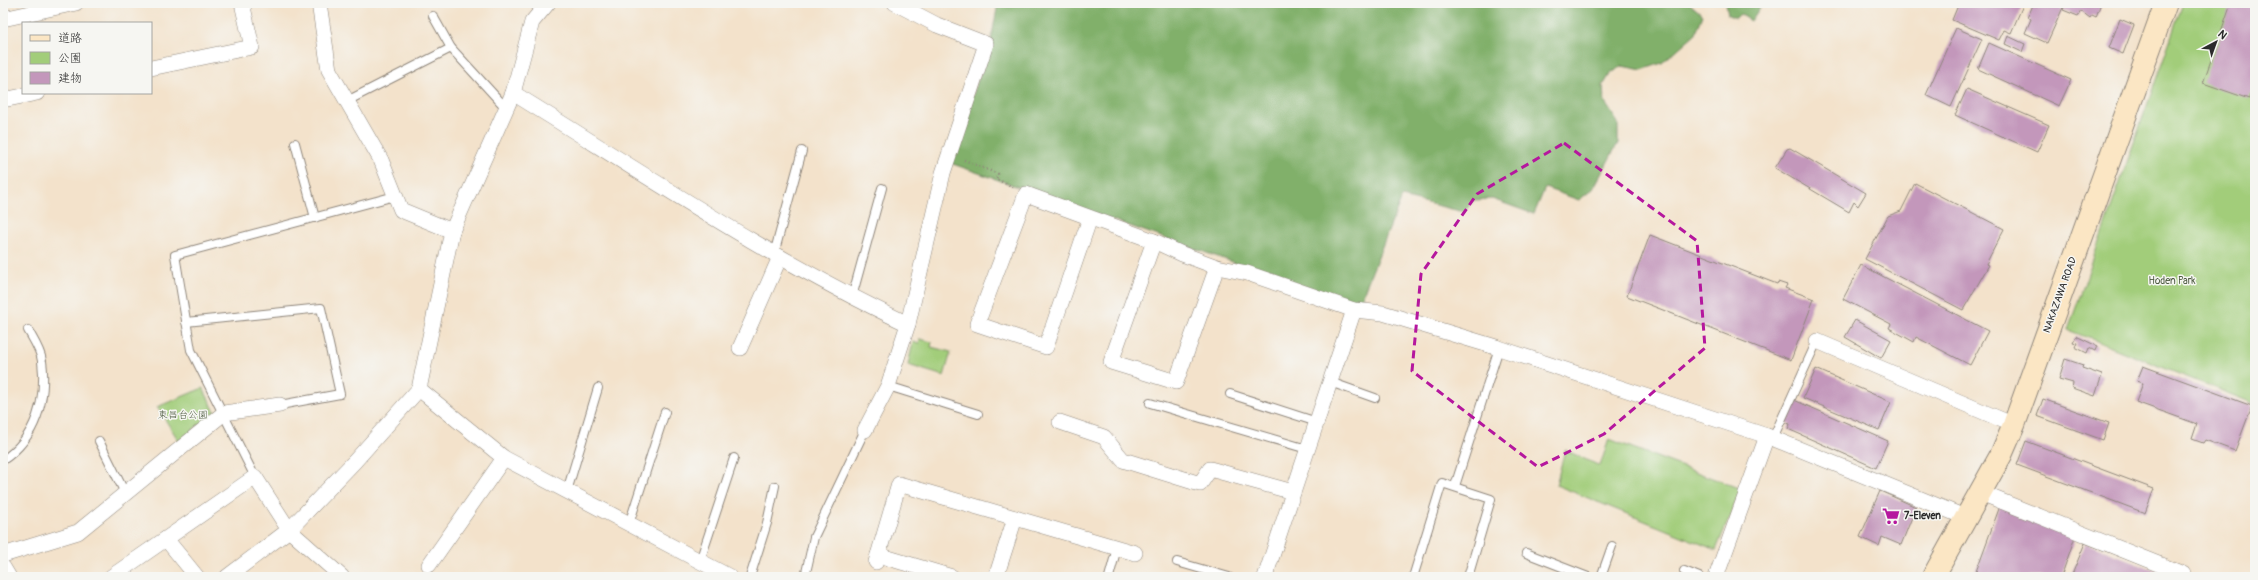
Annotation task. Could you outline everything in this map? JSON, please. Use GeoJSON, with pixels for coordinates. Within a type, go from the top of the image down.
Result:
{"type":"FeatureCollection","features":[{"type":"Feature","properties":{"kind":"street"},"geometry":{"type":"LineString","coordinates":[[3,19],[76,3]]}},
{"type":"Feature","properties":{"kind":"street"},"geometry":{"type":"LineString","coordinates":[[152,68],[252,47],[242,3]]}},
{"type":"Feature","properties":{"kind":"street"},"geometry":{"type":"LineString","coordinates":[[319,3],[329,70],[381,160],[401,210],[452,231]]}},
{"type":"Feature","properties":{"kind":"street"},"geometry":{"type":"LineString","coordinates":[[227,577],[289,530],[355,461],[419,389],[452,231],[513,93],[532,22],[548,3]]}},
{"type":"Feature","properties":{"kind":"street"},"geometry":{"type":"LineString","coordinates":[[865,430],[888,386],[908,324],[943,173],[986,44],[937,25],[895,3]]}},
{"type":"Feature","properties":{"kind":"street","name":"NAKAZAWA ROAD"},"geometry":{"type":"LineString","coordinates":[[1933,577],[1981,493],[2001,455],[2014,425],[2166,3]]}},
{"type":"Feature","properties":{"kind":"street"},"geometry":{"type":"LineString","coordinates":[[513,93],[777,255],[852,297],[908,324]]}},
{"type":"Feature","properties":{"kind":"street"},"geometry":{"type":"LineString","coordinates":[[3,100],[32,94]]}},
{"type":"Feature","properties":{"kind":"street"},"geometry":{"type":"LineString","coordinates":[[1090,218],[1046,347],[977,324],[1026,194],[1154,240],[1182,254],[1217,267],[1247,273],[1354,310],[1383,313],[1499,348],[1770,437],[1966,518]]}},
{"type":"Feature","properties":{"kind":"street"},"geometry":{"type":"LineString","coordinates":[[1154,240],[1111,362],[1176,382],[1217,267]]}},
{"type":"Feature","properties":{"kind":"street"},"geometry":{"type":"LineString","coordinates":[[740,348],[777,255]]}},
{"type":"Feature","properties":{"kind":"street"},"geometry":{"type":"LineString","coordinates":[[1265,577],[1354,310]]}},
{"type":"Feature","properties":{"kind":"street"},"geometry":{"type":"LineString","coordinates":[[1817,341],[2014,425]]}},
{"type":"Feature","properties":{"kind":"street"},"geometry":{"type":"LineString","coordinates":[[419,389],[504,458],[730,577]]}},
{"type":"Feature","properties":{"kind":"street"},"geometry":{"type":"LineString","coordinates":[[3,555],[78,532],[224,414],[280,405]]}},
{"type":"Feature","properties":{"kind":"street"},"geometry":{"type":"LineString","coordinates":[[1060,422],[1104,437],[1123,460],[1200,484],[1210,469],[1293,492]]}},
{"type":"Feature","properties":{"kind":"street"},"geometry":{"type":"LineString","coordinates":[[1716,577],[1770,437]]}},
{"type":"Feature","properties":{"kind":"street"},"geometry":{"type":"LineString","coordinates":[[429,565],[504,458]]}},
{"type":"Feature","properties":{"kind":"street"},"geometry":{"type":"LineString","coordinates":[[111,577],[254,477],[289,530],[342,577]]}},
{"type":"Feature","properties":{"kind":"street"},"geometry":{"type":"LineString","coordinates":[[952,577],[936,575],[877,559],[899,484],[1135,553]]}},
{"type":"Feature","properties":{"kind":"street"},"geometry":{"type":"LineString","coordinates":[[1981,493],[2183,574],[2182,577]]}},
{"type":"Feature","properties":{"kind":"street"},"geometry":{"type":"LineString","coordinates":[[996,577],[1014,518]]}},
{"type":"Feature","properties":{"kind":"street"},"geometry":{"type":"LineString","coordinates":[[166,539],[197,577]]}},
{"type":"Feature","properties":{"kind":"street"},"geometry":{"type":"LineString","coordinates":[[3,567],[9,577]]}},
{"type":"Feature","properties":{"kind":"lane"},"geometry":{"type":"LineString","coordinates":[[433,16],[451,48],[506,108]]}},
{"type":"Feature","properties":{"kind":"lane"},"geometry":{"type":"LineString","coordinates":[[347,100],[451,48]]}},
{"type":"Feature","properties":{"kind":"lane"},"geometry":{"type":"LineString","coordinates":[[295,143],[315,218]]}},
{"type":"Feature","properties":{"kind":"lane"},"geometry":{"type":"LineString","coordinates":[[777,255],[802,150]]}},
{"type":"Feature","properties":{"kind":"lane"},"geometry":{"type":"LineString","coordinates":[[852,297],[882,188]]}},
{"type":"Feature","properties":{"kind":"lane"},"geometry":{"type":"LineString","coordinates":[[254,477],[191,350],[175,255],[395,196]]}},
{"type":"Feature","properties":{"kind":"lane"},"geometry":{"type":"LineString","coordinates":[[186,322],[321,308],[340,394],[280,405]]}},
{"type":"Feature","properties":{"kind":"lane"},"geometry":{"type":"LineString","coordinates":[[3,460],[10,455],[31,431],[41,408],[42,360],[28,330]]}},
{"type":"Feature","properties":{"kind":"lane"},"geometry":{"type":"LineString","coordinates":[[1770,437],[1817,341]]}},
{"type":"Feature","properties":{"kind":"lane"},"geometry":{"type":"LineString","coordinates":[[1455,486],[1499,348]]}},
{"type":"Feature","properties":{"kind":"lane"},"geometry":{"type":"LineString","coordinates":[[1330,382],[1375,398]]}},
{"type":"Feature","properties":{"kind":"lane"},"geometry":{"type":"LineString","coordinates":[[888,386],[978,414]]}},
{"type":"Feature","properties":{"kind":"lane"},"geometry":{"type":"LineString","coordinates":[[567,491],[598,388]]}},
{"type":"Feature","properties":{"kind":"lane"},"geometry":{"type":"LineString","coordinates":[[1230,394],[1317,422]]}},
{"type":"Feature","properties":{"kind":"lane"},"geometry":{"type":"LineString","coordinates":[[1150,403],[1307,449]]}},
{"type":"Feature","properties":{"kind":"lane"},"geometry":{"type":"LineString","coordinates":[[629,524],[665,412]]}},
{"type":"Feature","properties":{"kind":"lane"},"geometry":{"type":"LineString","coordinates":[[805,577],[814,537],[865,430]]}},
{"type":"Feature","properties":{"kind":"lane"},"geometry":{"type":"LineString","coordinates":[[99,440],[125,493]]}},
{"type":"Feature","properties":{"kind":"lane"},"geometry":{"type":"LineString","coordinates":[[700,561],[734,458]]}},
{"type":"Feature","properties":{"kind":"lane"},"geometry":{"type":"LineString","coordinates":[[1414,574],[1442,483],[1491,499],[1468,577]]}},
{"type":"Feature","properties":{"kind":"lane"},"geometry":{"type":"LineString","coordinates":[[750,577],[767,523],[775,486]]}},
{"type":"Feature","properties":{"kind":"lane"},"geometry":{"type":"LineString","coordinates":[[1601,577],[1612,546]]}},
{"type":"Feature","properties":{"kind":"lane"},"geometry":{"type":"LineString","coordinates":[[1109,577],[1117,548]]}},
{"type":"Feature","properties":{"kind":"lane"},"geometry":{"type":"LineString","coordinates":[[1526,553],[1588,577]]}},
{"type":"Feature","properties":{"kind":"lane"},"geometry":{"type":"LineString","coordinates":[[1177,562],[1229,577]]}},
{"type":"Feature","properties":{"kind":"lane"},"geometry":{"type":"LineString","coordinates":[[1684,571],[1700,577]]}},
{"type":"Feature","properties":{"kind":"path"},"geometry":{"type":"LineString","coordinates":[[949,155],[998,174],[996,179],[1026,194]]}},
{"type":"Feature","properties":{"kind":"highlighted area"},"geometry":{"type":"Polygon","coordinates":[[[1564,143],[1697,241],[1705,348],[1604,434],[1538,467],[1412,371],[1421,274],[1477,194],[1564,143]]]}},
{"type":"Feature","properties":{"kind":"green space"},"geometry":{"type":"Polygon","coordinates":[[[998,3],[1689,3],[1703,15],[1696,33],[1662,63],[1642,70],[1622,66],[1610,74],[1603,86],[1604,101],[1618,123],[1618,143],[1593,189],[1579,200],[1545,188],[1534,214],[1492,199],[1474,200],[1464,212],[1402,197],[1361,299],[1341,300],[950,163],[991,41],[998,3]]]}},
{"type":"Feature","properties":{"kind":"green space"},"geometry":{"type":"Polygon","coordinates":[[[1726,3],[1763,3],[1751,21],[1740,14],[1736,18],[1728,15],[1726,3]]]}},
{"type":"Feature","properties":{"kind":"green space","name":"Hoden Park"},"geometry":{"type":"Polygon","coordinates":[[[2183,3],[2255,3],[2255,404],[2068,330],[2183,3]]]}},
{"type":"Feature","properties":{"kind":"green space"},"geometry":{"type":"Polygon","coordinates":[[[920,339],[932,342],[931,347],[951,352],[944,376],[908,365],[913,342],[919,344],[920,339]]]}},
{"type":"Feature","properties":{"kind":"green space","name":"東昌台公園"},"geometry":{"type":"Polygon","coordinates":[[[203,388],[215,412],[179,441],[157,407],[203,388]]]}},
{"type":"Feature","properties":{"kind":"green space"},"geometry":{"type":"Polygon","coordinates":[[[1609,439],[1741,489],[1716,550],[1556,485],[1565,450],[1600,466],[1609,439]]]}},
{"type":"Feature","properties":{"kind":"building"},"geometry":{"type":"Polygon","coordinates":[[[1959,3],[2019,3],[2023,5],[2011,33],[2004,30],[1999,40],[1952,20],[1959,3]]]}},
{"type":"Feature","properties":{"kind":"building"},"geometry":{"type":"Polygon","coordinates":[[[2038,3],[2065,3],[2047,43],[2025,33],[2031,19],[2028,17],[2033,5],[2037,6],[2038,3]]]}},
{"type":"Feature","properties":{"kind":"building"},"geometry":{"type":"Polygon","coordinates":[[[2066,3],[2101,3],[2096,17],[2092,15],[2090,18],[2081,11],[2078,16],[2063,10],[2066,3]]]}},
{"type":"Feature","properties":{"kind":"building"},"geometry":{"type":"Polygon","coordinates":[[[2231,3],[2255,3],[2255,81],[2249,99],[2203,83],[2231,3]]]}},
{"type":"Feature","properties":{"kind":"building"},"geometry":{"type":"Polygon","coordinates":[[[2120,19],[2134,25],[2123,54],[2109,48],[2120,19]]]}},
{"type":"Feature","properties":{"kind":"building"},"geometry":{"type":"Polygon","coordinates":[[[1956,28],[1982,39],[1951,107],[1926,95],[1956,28]]]}},
{"type":"Feature","properties":{"kind":"building"},"geometry":{"type":"Polygon","coordinates":[[[2008,36],[2025,44],[2022,52],[2005,44],[2008,36]]]}},
{"type":"Feature","properties":{"kind":"building"},"geometry":{"type":"Polygon","coordinates":[[[1989,43],[2071,80],[2059,106],[1978,69],[1989,43]]]}},
{"type":"Feature","properties":{"kind":"building"},"geometry":{"type":"Polygon","coordinates":[[[1967,89],[2049,125],[2037,152],[1955,115],[1967,89]]]}},
{"type":"Feature","properties":{"kind":"building"},"geometry":{"type":"Polygon","coordinates":[[[1790,148],[1866,193],[1858,206],[1854,202],[1849,212],[1775,168],[1787,149],[1790,148]]]}},
{"type":"Feature","properties":{"kind":"building"},"geometry":{"type":"Polygon","coordinates":[[[1915,183],[2004,229],[1986,264],[1989,265],[1963,310],[1865,259],[1888,216],[1901,211],[1915,183]]]}},
{"type":"Feature","properties":{"kind":"building"},"geometry":{"type":"Polygon","coordinates":[[[1650,235],[1777,284],[1778,282],[1787,285],[1785,288],[1814,299],[1791,360],[1627,296],[1650,235]]]}},
{"type":"Feature","properties":{"kind":"building"},"geometry":{"type":"Polygon","coordinates":[[[1861,265],[1988,331],[1970,365],[1916,337],[1914,342],[1889,328],[1891,324],[1843,299],[1861,265]]]}},
{"type":"Feature","properties":{"kind":"building"},"geometry":{"type":"Polygon","coordinates":[[[1855,320],[1891,340],[1881,358],[1845,337],[1855,320]]]}},
{"type":"Feature","properties":{"kind":"building"},"geometry":{"type":"Polygon","coordinates":[[[2076,336],[2097,346],[2095,351],[2089,348],[2087,353],[2075,347],[2077,343],[2073,342],[2076,336]]]}},
{"type":"Feature","properties":{"kind":"building"},"geometry":{"type":"Polygon","coordinates":[[[2065,359],[2083,365],[2082,368],[2102,375],[2095,396],[2072,388],[2073,383],[2059,379],[2065,359]]]}},
{"type":"Feature","properties":{"kind":"building"},"geometry":{"type":"Polygon","coordinates":[[[2143,366],[2252,406],[2235,451],[2205,440],[2203,443],[2192,439],[2197,424],[2136,402],[2143,383],[2137,381],[2143,366]]]}},
{"type":"Feature","properties":{"kind":"building"},"geometry":{"type":"Polygon","coordinates":[[[1816,369],[1891,402],[1879,430],[1803,398],[1816,369]]]}},
{"type":"Feature","properties":{"kind":"building"},"geometry":{"type":"Polygon","coordinates":[[[2043,399],[2109,423],[2103,440],[2037,416],[2043,399]]]}},
{"type":"Feature","properties":{"kind":"building"},"geometry":{"type":"Polygon","coordinates":[[[1794,400],[1888,441],[1876,468],[1788,429],[1790,424],[1785,422],[1794,400]]]}},
{"type":"Feature","properties":{"kind":"building"},"geometry":{"type":"Polygon","coordinates":[[[2026,441],[2154,489],[2145,513],[2017,465],[2026,441]]]}},
{"type":"Feature","properties":{"kind":"building"},"geometry":{"type":"Polygon","coordinates":[[[1880,491],[1916,507],[1901,545],[1882,537],[1879,546],[1860,537],[1880,491]]]}},
{"type":"Feature","properties":{"kind":"building"},"geometry":{"type":"Polygon","coordinates":[[[2000,506],[2076,534],[2061,577],[1974,577],[2000,506]]]}},
{"type":"Feature","properties":{"kind":"building"},"geometry":{"type":"Polygon","coordinates":[[[2085,543],[2163,573],[2161,577],[2071,577],[2085,543]]]}},
{"type":"Feature","properties":{"kind":"place","name":"7-Eleven"},"geometry":{"type":"Point","coordinates":[1891,516]}}]}
